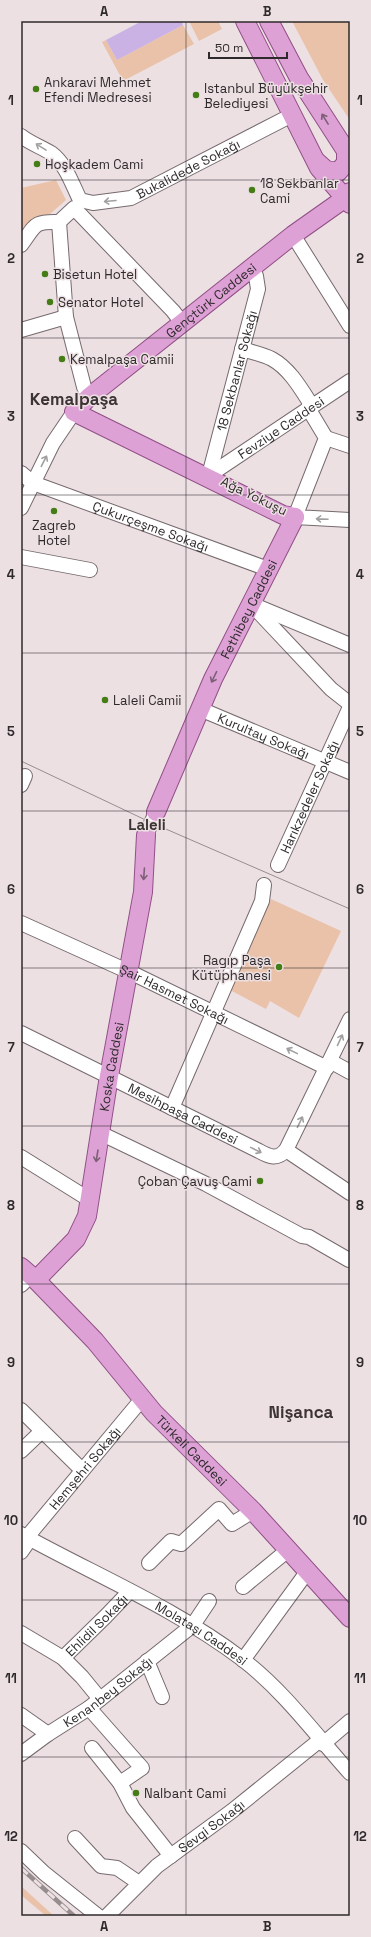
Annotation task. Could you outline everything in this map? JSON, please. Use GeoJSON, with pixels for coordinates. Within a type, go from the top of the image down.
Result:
{"type":"FeatureCollection","features":[{"type":"Feature","properties":{"kind":"main road"},"geometry":{"type":"LineString","coordinates":[[245,21],[319,168],[348,199]]}},
{"type":"Feature","properties":{"kind":"main road"},"geometry":{"type":"LineString","coordinates":[[269,21],[299,78],[348,154],[346,163],[338,172],[326,170],[314,159]]}},
{"type":"Feature","properties":{"kind":"main road","name":"Gençtürk Caddesi"},"geometry":{"type":"LineString","coordinates":[[81,405],[292,235],[348,199]]}},
{"type":"Feature","properties":{"kind":"main road","name":"Ağa Yokuşu"},"geometry":{"type":"LineString","coordinates":[[81,405],[210,477],[290,513],[295,517]]}},
{"type":"Feature","properties":{"kind":"main road","name":"Fethibey Caddesi"},"geometry":{"type":"LineString","coordinates":[[156,812],[200,709],[295,517]]}},
{"type":"Feature","properties":{"kind":"main road","name":"Koska Caddesi"},"geometry":{"type":"LineString","coordinates":[[27,1277],[76,1239],[87,1216],[109,1076],[143,892],[146,835]]}},
{"type":"Feature","properties":{"kind":"main road","name":"Türkeli Caddesi"},"geometry":{"type":"LineString","coordinates":[[27,1277],[95,1341],[154,1413],[253,1511],[350,1618]]}},
{"type":"Feature","properties":{"kind":"street","name":"Bukalidede Sokağı"},"geometry":{"type":"LineString","coordinates":[[77,204],[131,198],[292,115]]}},
{"type":"Feature","properties":{"kind":"street"},"geometry":{"type":"LineString","coordinates":[[21,136],[45,150],[58,160],[66,172],[77,204],[183,324]]}},
{"type":"Feature","properties":{"kind":"street"},"geometry":{"type":"LineString","coordinates":[[21,245],[37,223],[43,221],[59,222],[77,204]]}},
{"type":"Feature","properties":{"kind":"street"},"geometry":{"type":"LineString","coordinates":[[59,222],[66,317],[84,386],[81,405]]}},
{"type":"Feature","properties":{"kind":"street"},"geometry":{"type":"LineString","coordinates":[[292,235],[350,326]]}},
{"type":"Feature","properties":{"kind":"street","name":"18 Sekbanlar Sokağı"},"geometry":{"type":"LineString","coordinates":[[210,477],[258,289],[256,276],[252,267]]}},
{"type":"Feature","properties":{"kind":"street"},"geometry":{"type":"LineString","coordinates":[[21,330],[66,317]]}},
{"type":"Feature","properties":{"kind":"street"},"geometry":{"type":"LineString","coordinates":[[242,349],[271,358],[282,366],[291,375],[326,438],[350,446]]}},
{"type":"Feature","properties":{"kind":"street","name":"Fevziye Caddesi"},"geometry":{"type":"LineString","coordinates":[[210,477],[350,381]]}},
{"type":"Feature","properties":{"kind":"street","name":"Gençtürk Caddesi"},"geometry":{"type":"LineString","coordinates":[[21,508],[53,443],[81,405]]}},
{"type":"Feature","properties":{"kind":"street","name":"Fethibey Caddesi"},"geometry":{"type":"LineString","coordinates":[[295,517],[326,438]]}},
{"type":"Feature","properties":{"kind":"street","name":"Çukurçeşme Sokağı"},"geometry":{"type":"LineString","coordinates":[[21,473],[33,483],[268,569]]}},
{"type":"Feature","properties":{"kind":"street"},"geometry":{"type":"LineString","coordinates":[[295,517],[350,520]]}},
{"type":"Feature","properties":{"kind":"street"},"geometry":{"type":"LineString","coordinates":[[21,558],[90,570]]}},
{"type":"Feature","properties":{"kind":"street"},"geometry":{"type":"LineString","coordinates":[[251,604],[350,645]]}},
{"type":"Feature","properties":{"kind":"street"},"geometry":{"type":"LineString","coordinates":[[251,604],[331,689],[350,705]]}},
{"type":"Feature","properties":{"kind":"street","name":"Harıkzedeler Sokağı"},"geometry":{"type":"LineString","coordinates":[[278,865],[350,705]]}},
{"type":"Feature","properties":{"kind":"street","name":"Kurultay Sokağı"},"geometry":{"type":"LineString","coordinates":[[200,709],[350,772]]}},
{"type":"Feature","properties":{"kind":"street"},"geometry":{"type":"LineString","coordinates":[[146,835],[156,812]]}},
{"type":"Feature","properties":{"kind":"street"},"geometry":{"type":"LineString","coordinates":[[172,1108],[262,901],[264,885]]}},
{"type":"Feature","properties":{"kind":"street","name":"Şair Hasmet Sokağı"},"geometry":{"type":"LineString","coordinates":[[21,923],[213,1014],[328,1065],[350,1072]]}},
{"type":"Feature","properties":{"kind":"street"},"geometry":{"type":"LineString","coordinates":[[350,1019],[284,1153],[350,1192]]}},
{"type":"Feature","properties":{"kind":"street","name":"Mesihpaşa Caddesi"},"geometry":{"type":"LineString","coordinates":[[21,1038],[109,1076],[270,1157],[284,1153]]}},
{"type":"Feature","properties":{"kind":"street"},"geometry":{"type":"LineString","coordinates":[[100,1133],[268,1216],[349,1260]]}},
{"type":"Feature","properties":{"kind":"street"},"geometry":{"type":"LineString","coordinates":[[21,1157],[90,1200]]}},
{"type":"Feature","properties":{"kind":"street","name":"Hemşehri Sokağı"},"geometry":{"type":"LineString","coordinates":[[21,1552],[26,1537],[142,1399]]}},
{"type":"Feature","properties":{"kind":"street"},"geometry":{"type":"LineString","coordinates":[[21,1410],[82,1470]]}},
{"type":"Feature","properties":{"kind":"street"},"geometry":{"type":"LineString","coordinates":[[21,1450],[42,1431]]}},
{"type":"Feature","properties":{"kind":"street"},"geometry":{"type":"LineString","coordinates":[[149,1563],[171,1541],[181,1544],[219,1509],[232,1524],[253,1511]]}},
{"type":"Feature","properties":{"kind":"street","name":"Molataşı Caddesi"},"geometry":{"type":"LineString","coordinates":[[26,1537],[192,1625],[243,1660],[286,1699],[350,1773]]}},
{"type":"Feature","properties":{"kind":"street"},"geometry":{"type":"LineString","coordinates":[[243,1587],[288,1550]]}},
{"type":"Feature","properties":{"kind":"street"},"geometry":{"type":"LineString","coordinates":[[243,1660],[307,1572]]}},
{"type":"Feature","properties":{"kind":"street","name":"Ehlidil Sokağı"},"geometry":{"type":"LineString","coordinates":[[63,1658],[130,1591]]}},
{"type":"Feature","properties":{"kind":"street","name":"Kenanbey Sokağı"},"geometry":{"type":"LineString","coordinates":[[21,1754],[48,1734],[89,1708],[192,1625],[209,1601]]}},
{"type":"Feature","properties":{"kind":"street"},"geometry":{"type":"LineString","coordinates":[[21,1634],[63,1658],[82,1677],[100,1699]]}},
{"type":"Feature","properties":{"kind":"street"},"geometry":{"type":"LineString","coordinates":[[147,1661],[162,1697]]}},
{"type":"Feature","properties":{"kind":"street"},"geometry":{"type":"LineString","coordinates":[[89,1708],[142,1768],[120,1783]]}},
{"type":"Feature","properties":{"kind":"street"},"geometry":{"type":"LineString","coordinates":[[21,1715],[48,1734]]}},
{"type":"Feature","properties":{"kind":"street","name":"Sevgi Sokağı"},"geometry":{"type":"LineString","coordinates":[[107,1916],[157,1866],[350,1721]]}},
{"type":"Feature","properties":{"kind":"street"},"geometry":{"type":"LineString","coordinates":[[92,1748],[120,1783],[133,1808],[171,1856]]}},
{"type":"Feature","properties":{"kind":"street"},"geometry":{"type":"LineString","coordinates":[[75,1838],[101,1866],[117,1868],[139,1883]]}},
{"type":"Feature","properties":{"kind":"street"},"geometry":{"type":"LineString","coordinates":[[21,1851],[98,1916]]}},
{"type":"Feature","properties":{"kind":"shaded area"},"geometry":{"type":"Polygon","coordinates":[[[142,21],[182,21],[183,25],[117,60],[106,40],[142,21]]]}},
{"type":"Feature","properties":{"kind":"shaded area"},"geometry":{"type":"Polygon","coordinates":[[[189,21],[218,21],[222,29],[199,41],[189,21]]]}},
{"type":"Feature","properties":{"kind":"shaded area"},"geometry":{"type":"Polygon","coordinates":[[[292,21],[350,21],[350,120],[323,80],[292,21]]]}},
{"type":"Feature","properties":{"kind":"shaded area"},"geometry":{"type":"Polygon","coordinates":[[[183,25],[194,44],[123,81],[102,42],[106,40],[117,60],[183,25]]]}},
{"type":"Feature","properties":{"kind":"shaded area"},"geometry":{"type":"Polygon","coordinates":[[[56,180],[66,200],[50,214],[36,219],[21,240],[21,188],[56,180]]]}},
{"type":"Feature","properties":{"kind":"shaded area"},"geometry":{"type":"Polygon","coordinates":[[[271,899],[341,931],[299,1018],[270,1001],[266,1009],[230,990],[271,899]]]}},
{"type":"Feature","properties":{"kind":"shaded area"},"geometry":{"type":"Polygon","coordinates":[[[21,1886],[54,1916],[46,1916],[21,1895],[21,1886]]]}},
{"type":"Feature","properties":{"kind":"tram line"},"geometry":{"type":"LineString","coordinates":[[21,761],[152,823],[350,909]]}},
{"type":"Feature","properties":{"kind":"railway"},"geometry":{"type":"LineString","coordinates":[[21,1868],[74,1916]]}},
{"type":"Feature","properties":{"kind":"place","name":"Ankaravi Mehmet Efendi Medresesi"},"geometry":{"type":"Point","coordinates":[36,89]}},
{"type":"Feature","properties":{"kind":"place","name":"Istanbul Büyükşehir Belediyesi"},"geometry":{"type":"Point","coordinates":[196,95]}},
{"type":"Feature","properties":{"kind":"place","name":"Hoşkadem Cami"},"geometry":{"type":"Point","coordinates":[37,164]}},
{"type":"Feature","properties":{"kind":"place","name":"18 Sekbanlar Cami"},"geometry":{"type":"Point","coordinates":[252,190]}},
{"type":"Feature","properties":{"kind":"place","name":"Bisetun Hotel"},"geometry":{"type":"Point","coordinates":[45,274]}},
{"type":"Feature","properties":{"kind":"place","name":"Senator Hotel"},"geometry":{"type":"Point","coordinates":[50,302]}},
{"type":"Feature","properties":{"kind":"place","name":"Kemalpaşa Camii"},"geometry":{"type":"Point","coordinates":[62,359]}},
{"type":"Feature","properties":{"kind":"place","name":"Zagreb Hotel"},"geometry":{"type":"Point","coordinates":[54,511]}},
{"type":"Feature","properties":{"kind":"place","name":"Laleli Camii"},"geometry":{"type":"Point","coordinates":[105,700]}},
{"type":"Feature","properties":{"kind":"place","name":"Ragıp Paşa Kütüphanesi"},"geometry":{"type":"Point","coordinates":[279,967]}},
{"type":"Feature","properties":{"kind":"place","name":"Çoban Çavuş Cami"},"geometry":{"type":"Point","coordinates":[260,1181]}},
{"type":"Feature","properties":{"kind":"place","name":"Nalbant Cami"},"geometry":{"type":"Point","coordinates":[136,1793]}},
{"type":"Feature","properties":{"kind":"district","name":"Kemalpaşa"},"geometry":{"type":"Point","coordinates":[74,399]}},
{"type":"Feature","properties":{"kind":"district","name":"Laleli"},"geometry":{"type":"Point","coordinates":[147,824]}},
{"type":"Feature","properties":{"kind":"district","name":"Nişanca"},"geometry":{"type":"Point","coordinates":[301,1412]}}]}
